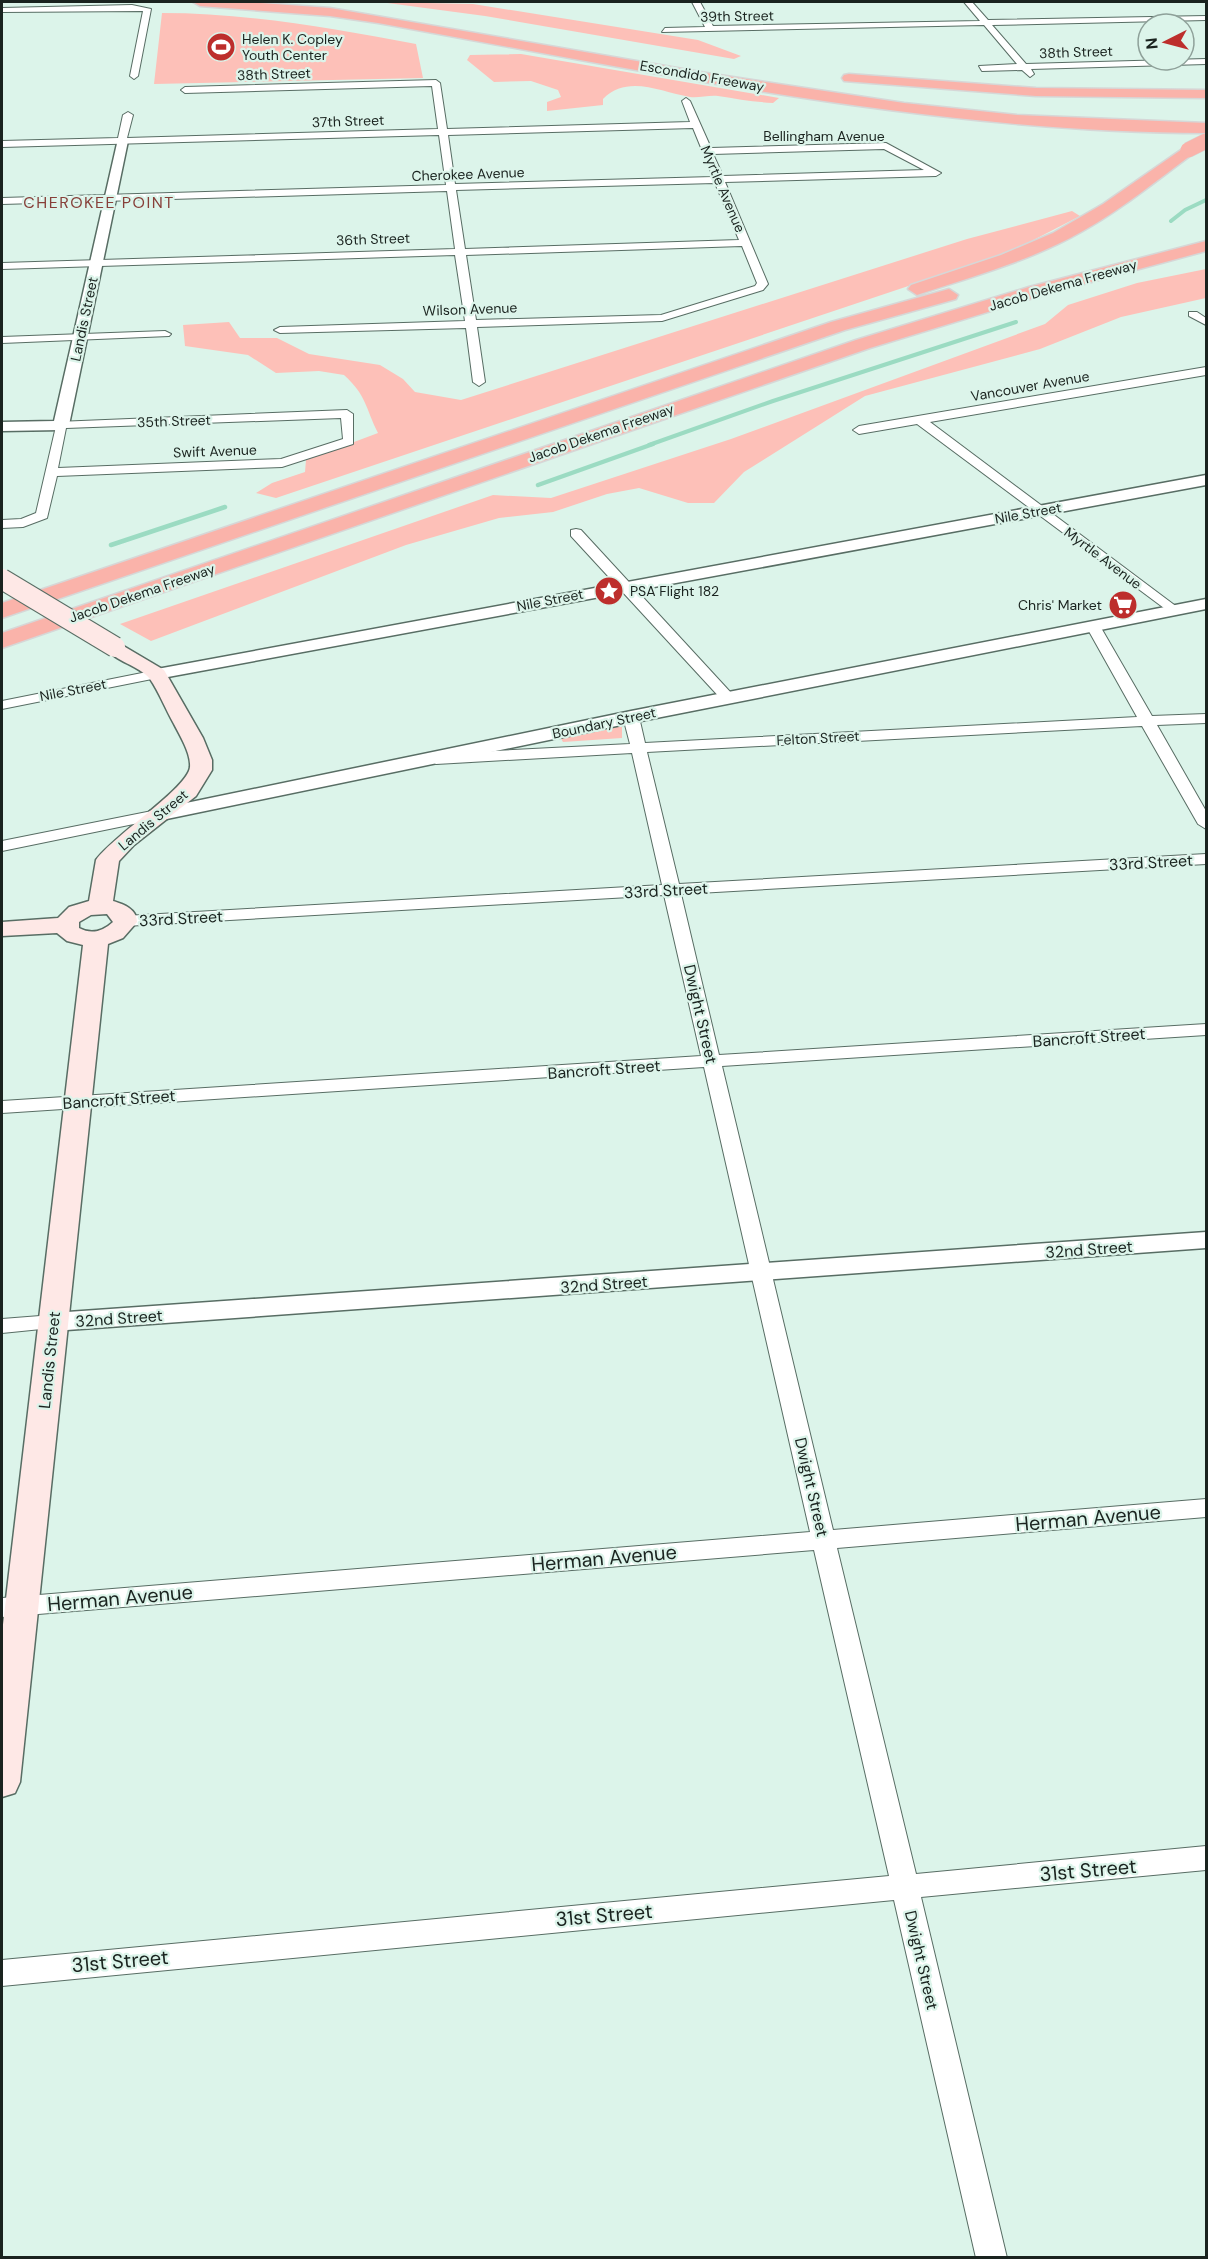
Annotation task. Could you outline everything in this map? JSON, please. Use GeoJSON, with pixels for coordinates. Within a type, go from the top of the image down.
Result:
{"type":"FeatureCollection","features":[{"type":"Feature","properties":{"kind":"highway","name":"Escondido Freeway"},"geometry":{"type":"LineString","coordinates":[[200,2],[330,12],[378,19],[768,88],[906,108],[983,116],[1206,128]]}},
{"type":"Feature","properties":{"kind":"highway"},"geometry":{"type":"LineString","coordinates":[[336,2],[442,16]]}},
{"type":"Feature","properties":{"kind":"highway","name":"Escondido Freeway"},"geometry":{"type":"LineString","coordinates":[[755,70],[839,83],[981,98],[1171,109]]}},
{"type":"Feature","properties":{"kind":"highway"},"geometry":{"type":"LineString","coordinates":[[835,77],[1036,92],[1206,94]]}},
{"type":"Feature","properties":{"kind":"highway"},"geometry":{"type":"LineString","coordinates":[[768,88],[892,112],[999,124],[1206,141]]}},
{"type":"Feature","properties":{"kind":"highway"},"geometry":{"type":"LineString","coordinates":[[756,354],[806,325],[981,268],[1060,237],[1087,222],[1188,150],[1206,141]]}},
{"type":"Feature","properties":{"kind":"highway","name":"Jacob Dekema Freeway"},"geometry":{"type":"LineString","coordinates":[[1121,249],[1206,228]]}},
{"type":"Feature","properties":{"kind":"highway","name":"Jacob Dekema Freeway"},"geometry":{"type":"LineString","coordinates":[[2,641],[761,378],[959,314],[1206,246]]}},
{"type":"Feature","properties":{"kind":"highway"},"geometry":{"type":"LineString","coordinates":[[959,314],[1206,256]]}},
{"type":"Feature","properties":{"kind":"highway","name":"Jacob Dekema Freeway"},"geometry":{"type":"LineString","coordinates":[[2,611],[838,326],[999,282]]}},
{"type":"Feature","properties":{"kind":"highway"},"geometry":{"type":"LineString","coordinates":[[2,657],[317,532]]}},
{"type":"Feature","properties":{"kind":"highway"},"geometry":{"type":"LineString","coordinates":[[2,600],[67,588]]}},
{"type":"Feature","properties":{"kind":"main road","name":"Landis Street"},"geometry":{"type":"LineString","coordinates":[[2,579],[157,674],[192,738],[201,760],[197,780],[188,791],[126,840],[108,860],[100,906]]}},
{"type":"Feature","properties":{"kind":"main road"},"geometry":{"type":"LineString","coordinates":[[100,906],[122,912],[125,921],[117,932],[96,939],[74,936],[66,925],[78,911],[100,906]]}},
{"type":"Feature","properties":{"kind":"main road"},"geometry":{"type":"LineString","coordinates":[[2,929],[66,925]]}},
{"type":"Feature","properties":{"kind":"main road","name":"Landis Street"},"geometry":{"type":"LineString","coordinates":[[2,1782],[11,1607],[53,1322],[96,939]]}},
{"type":"Feature","properties":{"kind":"street"},"geometry":{"type":"LineString","coordinates":[[696,2],[710,29]]}},
{"type":"Feature","properties":{"kind":"street"},"geometry":{"type":"LineString","coordinates":[[968,2],[1032,76]]}},
{"type":"Feature","properties":{"kind":"street"},"geometry":{"type":"LineString","coordinates":[[2,10],[132,7],[148,11],[134,76]]}},
{"type":"Feature","properties":{"kind":"street","name":"39th Street"},"geometry":{"type":"LineString","coordinates":[[664,30],[1206,18]]}},
{"type":"Feature","properties":{"kind":"street","name":"38th Street"},"geometry":{"type":"LineString","coordinates":[[982,68],[1206,62]]}},
{"type":"Feature","properties":{"kind":"street","name":"38th Street"},"geometry":{"type":"LineString","coordinates":[[185,90],[436,83],[443,132]]}},
{"type":"Feature","properties":{"kind":"street","name":"Myrtle Avenue"},"geometry":{"type":"LineString","coordinates":[[686,101],[759,277]]}},
{"type":"Feature","properties":{"kind":"street","name":"Landis Street"},"geometry":{"type":"LineString","coordinates":[[2,524],[35,519],[45,510],[51,472],[128,115]]}},
{"type":"Feature","properties":{"kind":"street","name":"37th Street"},"geometry":{"type":"LineString","coordinates":[[2,144],[696,125]]}},
{"type":"Feature","properties":{"kind":"street"},"geometry":{"type":"LineString","coordinates":[[443,132],[479,382]]}},
{"type":"Feature","properties":{"kind":"street","name":"Bellingham Avenue"},"geometry":{"type":"LineString","coordinates":[[707,151],[886,146],[936,173]]}},
{"type":"Feature","properties":{"kind":"street","name":"Cherokee Avenue"},"geometry":{"type":"LineString","coordinates":[[2,201],[936,173]]}},
{"type":"Feature","properties":{"kind":"street","name":"36th Street"},"geometry":{"type":"LineString","coordinates":[[2,266],[745,243]]}},
{"type":"Feature","properties":{"kind":"street","name":"Wilson Avenue"},"geometry":{"type":"LineString","coordinates":[[280,330],[662,318],[759,288],[763,284],[759,277]]}},
{"type":"Feature","properties":{"kind":"street"},"geometry":{"type":"LineString","coordinates":[[1193,314],[1206,322]]}},
{"type":"Feature","properties":{"kind":"street"},"geometry":{"type":"LineString","coordinates":[[2,339],[165,334]]}},
{"type":"Feature","properties":{"kind":"street","name":"Vancouver Avenue"},"geometry":{"type":"LineString","coordinates":[[860,430],[1206,371]]}},
{"type":"Feature","properties":{"kind":"street","name":"35th Street"},"geometry":{"type":"LineString","coordinates":[[2,427],[347,414]]}},
{"type":"Feature","properties":{"kind":"street","name":"Swift Avenue"},"geometry":{"type":"LineString","coordinates":[[51,472],[282,463],[349,441],[347,414]]}},
{"type":"Feature","properties":{"kind":"street","name":"Myrtle Avenue"},"geometry":{"type":"LineString","coordinates":[[920,420],[1172,610]]}},
{"type":"Feature","properties":{"kind":"street","name":"Nile Street"},"geometry":{"type":"LineString","coordinates":[[2,705],[624,586],[1206,480]]}},
{"type":"Feature","properties":{"kind":"street"},"geometry":{"type":"LineString","coordinates":[[576,533],[728,698]]}},
{"type":"Feature","properties":{"kind":"street","name":"Boundary Street"},"geometry":{"type":"LineString","coordinates":[[2,846],[632,717],[1206,604]]}},
{"type":"Feature","properties":{"kind":"street"},"geometry":{"type":"LineString","coordinates":[[1093,626],[1206,824]]}},
{"type":"Feature","properties":{"kind":"street","name":"Dwight Street"},"geometry":{"type":"LineString","coordinates":[[632,717],[992,2258]]}},
{"type":"Feature","properties":{"kind":"street","name":"Felton Street"},"geometry":{"type":"LineString","coordinates":[[429,760],[1206,718]]}},
{"type":"Feature","properties":{"kind":"street","name":"33rd Street"},"geometry":{"type":"LineString","coordinates":[[125,921],[1206,859]]}},
{"type":"Feature","properties":{"kind":"street","name":"Bancroft Street"},"geometry":{"type":"LineString","coordinates":[[2,1107],[1206,1029]]}},
{"type":"Feature","properties":{"kind":"street","name":"32nd Street"},"geometry":{"type":"LineString","coordinates":[[2,1326],[1206,1240]]}},
{"type":"Feature","properties":{"kind":"street","name":"Herman Avenue"},"geometry":{"type":"LineString","coordinates":[[11,1607],[1206,1508]]}},
{"type":"Feature","properties":{"kind":"street","name":"31st Street"},"geometry":{"type":"LineString","coordinates":[[2,1973],[1206,1858]]}},
{"type":"Feature","properties":{"kind":"shaded area"},"geometry":{"type":"Polygon","coordinates":[[[380,2],[473,4],[698,40],[741,56],[734,59],[485,16],[380,2]]]}},
{"type":"Feature","properties":{"kind":"shaded area"},"geometry":{"type":"Polygon","coordinates":[[[162,13],[258,19],[321,27],[416,44],[423,78],[154,84],[162,13]]]}},
{"type":"Feature","properties":{"kind":"shaded area"},"geometry":{"type":"Polygon","coordinates":[[[521,54],[779,98],[773,103],[718,96],[690,97],[634,86],[623,87],[613,92],[603,99],[603,105],[547,111],[547,102],[561,97],[558,90],[531,81],[494,82],[467,60],[470,55],[521,54]]]}},
{"type":"Feature","properties":{"kind":"shaded area"},"geometry":{"type":"Polygon","coordinates":[[[1072,211],[1080,216],[1010,252],[276,498],[256,493],[272,483],[305,472],[306,460],[378,433],[357,389],[344,375],[319,371],[276,373],[248,355],[185,346],[183,325],[229,322],[240,338],[277,338],[309,354],[380,365],[403,379],[415,392],[461,400],[967,239],[1072,211]]]}},
{"type":"Feature","properties":{"kind":"shaded area"},"geometry":{"type":"Polygon","coordinates":[[[1206,269],[1206,298],[1121,317],[1040,349],[865,396],[744,472],[714,503],[688,503],[639,488],[607,494],[553,512],[499,518],[406,545],[151,641],[120,624],[493,495],[551,498],[731,439],[1045,324],[1068,305],[1137,283],[1206,269]]]}},
{"type":"Feature","properties":{"kind":"shaded area"},"geometry":{"type":"Polygon","coordinates":[[[612,726],[622,727],[622,738],[563,742],[560,737],[612,726]]]}},
{"type":"Feature","properties":{"kind":"waterway"},"geometry":{"type":"LineString","coordinates":[[1171,221],[1185,210],[1206,200]]}},
{"type":"Feature","properties":{"kind":"waterway"},"geometry":{"type":"LineString","coordinates":[[649,445],[773,401],[1016,322]]}},
{"type":"Feature","properties":{"kind":"waterway"},"geometry":{"type":"LineString","coordinates":[[538,485],[653,444]]}},
{"type":"Feature","properties":{"kind":"waterway"},"geometry":{"type":"LineString","coordinates":[[111,545],[225,507]]}},
{"type":"Feature","properties":{"kind":"place","name":"Helen K. Copley Youth Center"},"geometry":{"type":"Point","coordinates":[221,47]}},
{"type":"Feature","properties":{"kind":"place","name":"PSA Flight 182"},"geometry":{"type":"Point","coordinates":[609,591]}},
{"type":"Feature","properties":{"kind":"place","name":"Chris' Market"},"geometry":{"type":"Point","coordinates":[1123,605]}},
{"type":"Feature","properties":{"kind":"district","name":"CHEROKEE POINT"},"geometry":{"type":"Point","coordinates":[99,202]}}]}
